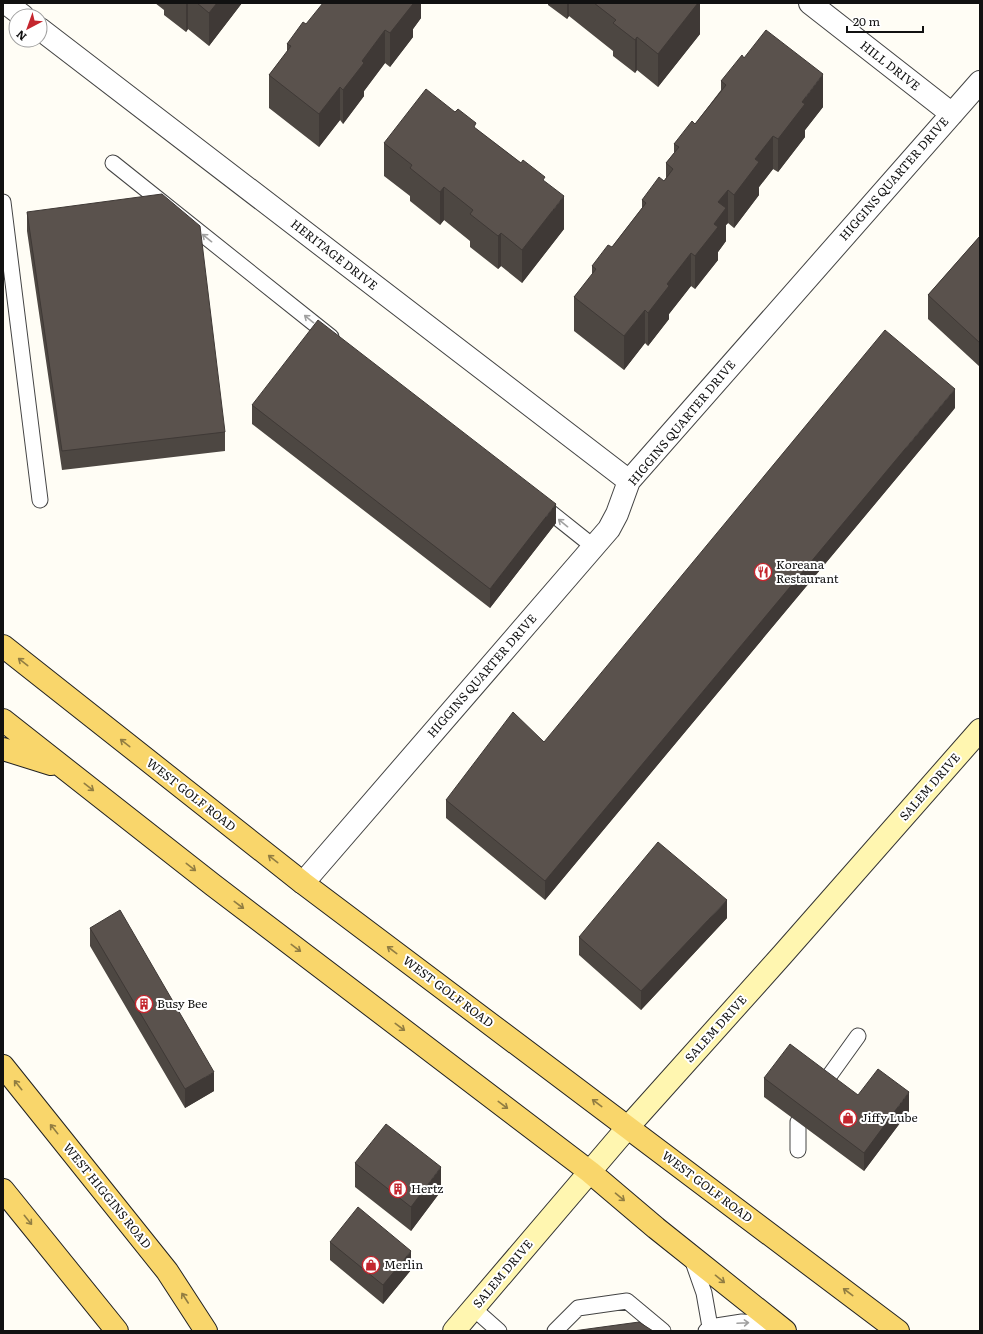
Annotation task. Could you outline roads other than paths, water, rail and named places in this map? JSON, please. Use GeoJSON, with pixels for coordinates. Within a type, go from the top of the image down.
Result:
{"type":"FeatureCollection","features":[{"type":"Feature","properties":{"kind":"main road","name":"WEST GOLF ROAD"},"geometry":{"type":"LineString","coordinates":[[3,646],[303,883],[898,1331]]}},
{"type":"Feature","properties":{"kind":"main road"},"geometry":{"type":"LineString","coordinates":[[3,720],[218,889],[590,1172],[691,1256],[780,1327]]}},
{"type":"Feature","properties":{"kind":"main road"},"geometry":{"type":"LineString","coordinates":[[3,749],[66,770]]}},
{"type":"Feature","properties":{"kind":"main road","name":"WEST HIGGINS ROAD"},"geometry":{"type":"LineString","coordinates":[[3,1066],[167,1271],[206,1331]]}},
{"type":"Feature","properties":{"kind":"main road"},"geometry":{"type":"LineString","coordinates":[[3,1190],[117,1331]]}},
{"type":"Feature","properties":{"kind":"street","name":"HILL DRIVE"},"geometry":{"type":"LineString","coordinates":[[810,3],[952,114]]}},
{"type":"Feature","properties":{"kind":"street","name":"HERITAGE DRIVE"},"geometry":{"type":"LineString","coordinates":[[48,35],[629,481]]}},
{"type":"Feature","properties":{"kind":"street","name":"HIGGINS QUARTER DRIVE"},"geometry":{"type":"LineString","coordinates":[[303,883],[594,547],[618,514],[629,481],[980,82]]}},
{"type":"Feature","properties":{"kind":"street","name":"SALEM DRIVE"},"geometry":{"type":"LineString","coordinates":[[454,1331],[628,1127],[778,960],[980,730]]}},
{"type":"Feature","properties":{"kind":"lane"},"geometry":{"type":"LineString","coordinates":[[113,163],[340,344]]}},
{"type":"Feature","properties":{"kind":"lane"},"geometry":{"type":"LineString","coordinates":[[3,202],[40,500]]}},
{"type":"Feature","properties":{"kind":"lane"},"geometry":{"type":"LineString","coordinates":[[532,498],[594,547]]}},
{"type":"Feature","properties":{"kind":"lane"},"geometry":{"type":"LineString","coordinates":[[798,1150],[798,1122],[858,1036]]}},
{"type":"Feature","properties":{"kind":"lane"},"geometry":{"type":"LineString","coordinates":[[691,1256],[704,1293],[708,1329],[742,1322],[780,1327]]}},
{"type":"Feature","properties":{"kind":"lane"},"geometry":{"type":"LineString","coordinates":[[555,1331],[578,1308],[626,1301],[663,1331]]}},
{"type":"Feature","properties":{"kind":"lane"},"geometry":{"type":"LineString","coordinates":[[473,1308],[499,1331]]}},
{"type":"Feature","properties":{"kind":"place","name":"Koreana Restaurant"},"geometry":{"type":"Point","coordinates":[763,572]}},
{"type":"Feature","properties":{"kind":"place","name":"Busy Bee"},"geometry":{"type":"Point","coordinates":[144,1004]}},
{"type":"Feature","properties":{"kind":"place","name":"Jiffy Lube"},"geometry":{"type":"Point","coordinates":[848,1118]}},
{"type":"Feature","properties":{"kind":"place","name":"Hertz"},"geometry":{"type":"Point","coordinates":[398,1189]}},
{"type":"Feature","properties":{"kind":"place","name":"Merlin"},"geometry":{"type":"Point","coordinates":[371,1265]}}]}
